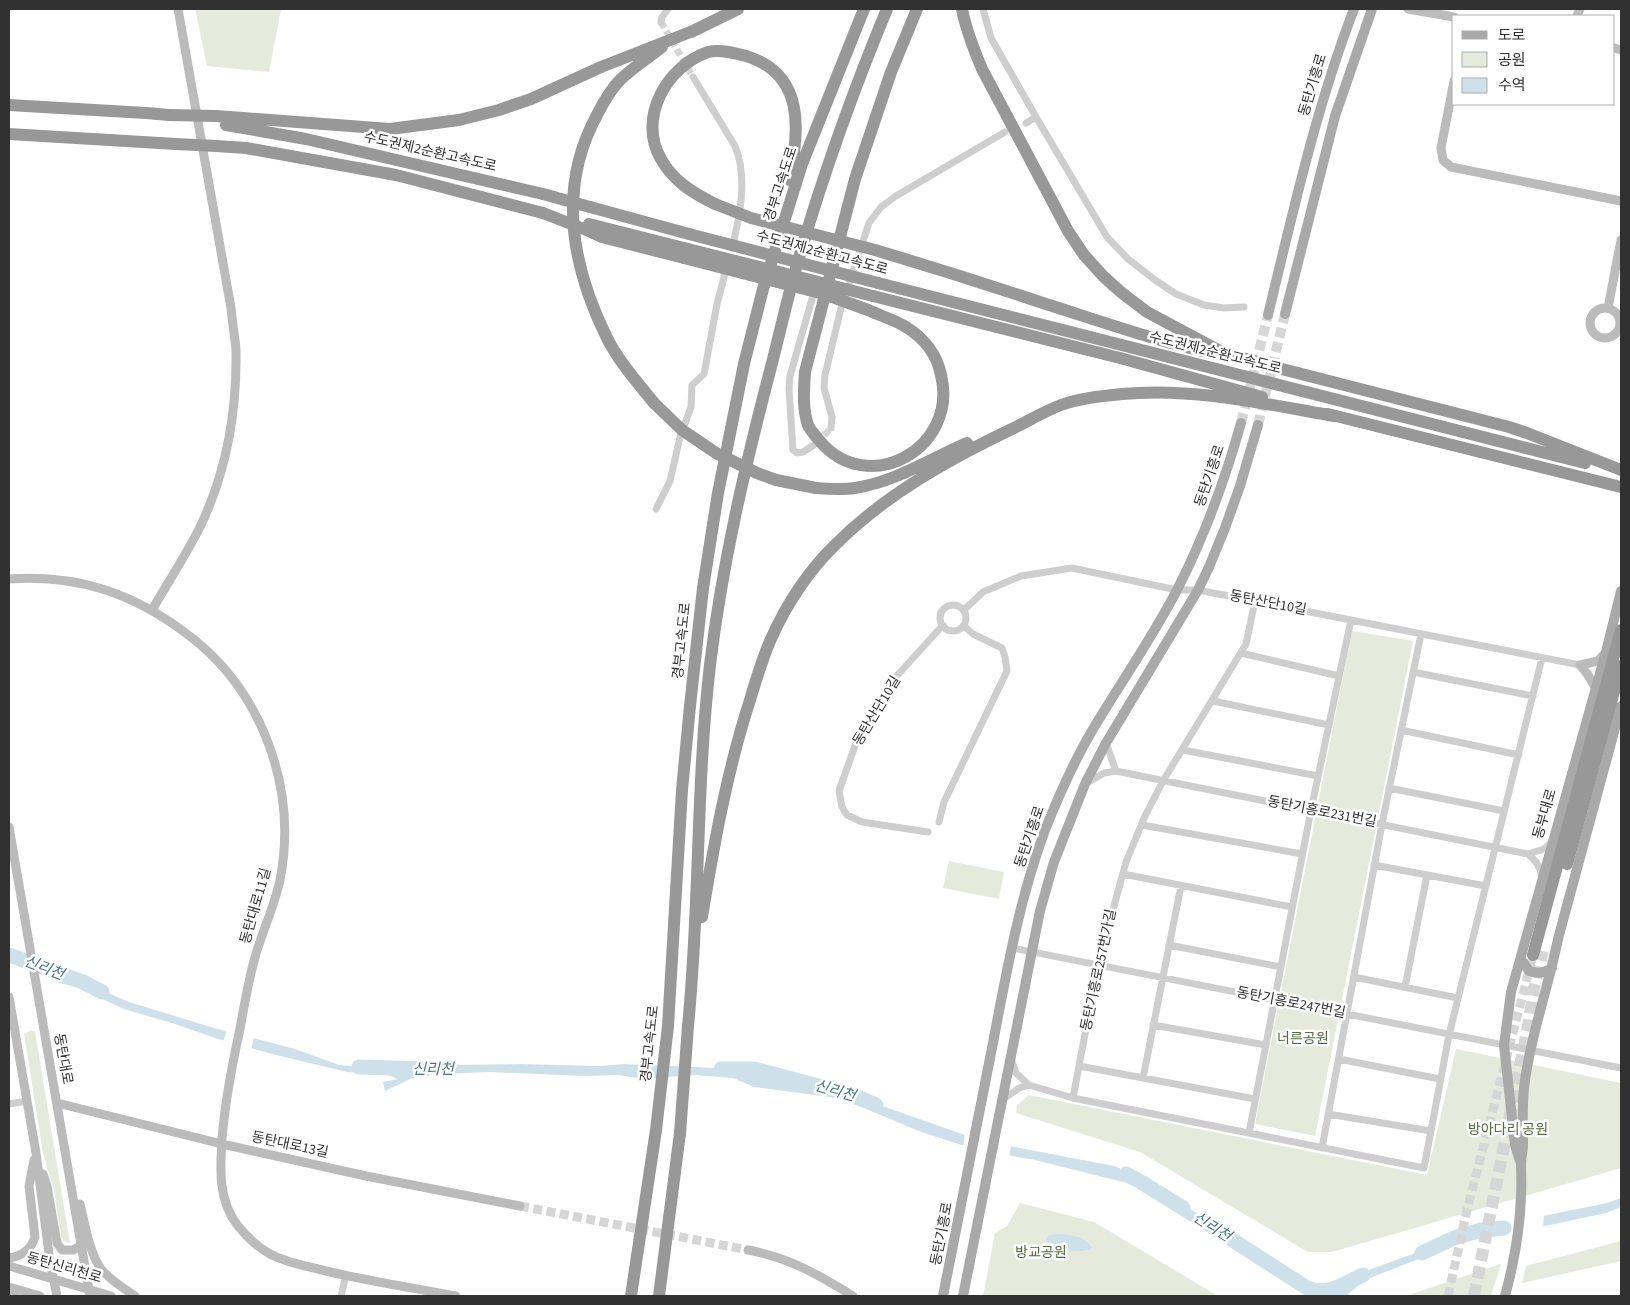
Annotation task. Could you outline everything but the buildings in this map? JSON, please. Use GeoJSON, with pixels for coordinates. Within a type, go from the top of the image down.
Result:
{"type":"FeatureCollection","features":[{"type":"Feature","properties":{"kind":"highway"},"geometry":{"type":"LineString","coordinates":[[738,9],[663,46],[620,81],[607,97],[590,126],[582,148],[575,178],[572,205],[575,242],[589,295],[608,339],[632,375],[654,403],[682,430],[716,453],[757,473],[776,480],[816,488],[836,489],[856,488],[879,482],[1061,405],[1092,398],[1124,394],[1173,393],[1260,403],[1334,416]]}},
{"type":"Feature","properties":{"kind":"highway","name":"경부고속도로"},"geometry":{"type":"LineString","coordinates":[[631,1296],[656,1130],[668,1026],[682,790],[696,640],[718,493],[742,373],[763,289],[802,164],[864,9]]}},
{"type":"Feature","properties":{"kind":"highway"},"geometry":{"type":"LineString","coordinates":[[694,967],[700,787],[705,720],[715,626],[738,503],[798,261],[856,84],[887,9]]}},
{"type":"Feature","properties":{"kind":"highway"},"geometry":{"type":"LineString","coordinates":[[9,134],[246,148],[396,175],[543,212],[589,228],[602,237],[686,254],[824,294],[868,310],[906,327],[923,340],[935,355],[944,384],[943,405],[935,429],[924,444],[915,452],[902,460],[888,464],[865,465],[843,460],[826,449],[808,426],[803,404],[805,372],[855,179],[891,72],[918,9]]}},
{"type":"Feature","properties":{"kind":"highway"},"geometry":{"type":"LineString","coordinates":[[962,9],[973,49],[982,70],[1068,231],[1084,255],[1104,277],[1146,312],[1220,351],[1266,365]]}},
{"type":"Feature","properties":{"kind":"highway"},"geometry":{"type":"LineString","coordinates":[[9,105],[146,112],[169,116],[390,129],[459,120],[499,110],[531,99],[601,67],[698,29]]}},
{"type":"Feature","properties":{"kind":"highway"},"geometry":{"type":"LineString","coordinates":[[777,244],[791,170],[796,134],[796,115],[792,97],[782,80],[769,66],[733,52],[710,52],[690,61],[674,74],[664,88],[658,99],[653,125],[653,138],[656,150],[670,172],[686,188],[716,204],[750,218],[875,250],[960,275],[1182,347],[1266,365],[1509,427],[1621,471]]}},
{"type":"Feature","properties":{"kind":"highway","name":"수도권제2순환고속도로"},"geometry":{"type":"LineString","coordinates":[[216,119],[543,194],[878,283],[1621,471]]}},
{"type":"Feature","properties":{"kind":"highway","name":"수도권제2순환고속도로"},"geometry":{"type":"LineString","coordinates":[[686,254],[873,296],[1111,356],[1334,416],[1621,487]]}},
{"type":"Feature","properties":{"kind":"highway"},"geometry":{"type":"LineString","coordinates":[[659,1296],[680,1133],[694,967],[712,855],[738,736],[769,643],[795,594],[816,566],[834,546],[876,508],[976,446],[1061,405]]}},
{"type":"Feature","properties":{"kind":"highway","name":"동부대로"},"geometry":{"type":"LineString","coordinates":[[1621,630],[1538,953],[1621,666]]}},
{"type":"Feature","properties":{"kind":"main road","name":"동탄기흥로"},"geometry":{"type":"LineString","coordinates":[[1268,315],[1318,114],[1354,9]]}},
{"type":"Feature","properties":{"kind":"main road"},"geometry":{"type":"LineString","coordinates":[[1285,314],[1335,116],[1372,9]]}},
{"type":"Feature","properties":{"kind":"main road","name":"동탄기흥로"},"geometry":{"type":"LineString","coordinates":[[943,1296],[1012,948],[1033,864],[1067,779],[1092,730],[1177,590],[1218,498],[1241,422]]}},
{"type":"Feature","properties":{"kind":"main road"},"geometry":{"type":"LineString","coordinates":[[963,1296],[1031,951],[1054,862],[1084,784],[1106,743],[1198,590],[1225,528],[1258,425]]}},
{"type":"Feature","properties":{"kind":"main road","name":"동부대로"},"geometry":{"type":"LineString","coordinates":[[1521,1162],[1514,1145],[1504,1045],[1511,992],[1596,689],[1621,591]]}},
{"type":"Feature","properties":{"kind":"main road"},"geometry":{"type":"LineString","coordinates":[[1505,1296],[1515,1254],[1521,1194],[1524,1087],[1530,1050],[1621,706]]}},
{"type":"Feature","properties":{"kind":"main road"},"geometry":{"type":"LineString","coordinates":[[1521,959],[1529,971],[1535,973],[1543,973],[1552,968]]}},
{"type":"Feature","properties":{"kind":"street"},"geometry":{"type":"LineString","coordinates":[[152,610],[198,531],[212,498],[227,448],[233,418],[236,386],[236,348],[230,308],[178,9]]}},
{"type":"Feature","properties":{"kind":"street"},"geometry":{"type":"LineString","coordinates":[[661,22],[668,9]]}},
{"type":"Feature","properties":{"kind":"street"},"geometry":{"type":"LineString","coordinates":[[983,9],[991,38],[1107,237],[1128,259],[1176,294],[1204,305],[1224,308],[1244,307]]}},
{"type":"Feature","properties":{"kind":"street"},"geometry":{"type":"LineString","coordinates":[[1408,9],[1452,17]]}},
{"type":"Feature","properties":{"kind":"street"},"geometry":{"type":"LineString","coordinates":[[656,509],[670,481],[680,436],[691,407],[692,385],[704,374],[717,304],[740,215],[741,169],[739,157],[735,146],[693,77]]}},
{"type":"Feature","properties":{"kind":"street"},"geometry":{"type":"LineString","coordinates":[[1452,91],[1441,148],[1443,160],[1451,167],[1621,201]]}},
{"type":"Feature","properties":{"kind":"street"},"geometry":{"type":"LineString","coordinates":[[1026,123],[1036,117]]}},
{"type":"Feature","properties":{"kind":"street"},"geometry":{"type":"LineString","coordinates":[[831,428],[832,417],[824,388],[825,375],[841,308],[869,223],[881,207],[896,196],[1006,132]]}},
{"type":"Feature","properties":{"kind":"street"},"geometry":{"type":"LineString","coordinates":[[1608,308],[1621,240]]}},
{"type":"Feature","properties":{"kind":"street"},"geometry":{"type":"LineString","coordinates":[[812,299],[788,389],[793,450],[796,453],[803,452],[817,443]]}},
{"type":"Feature","properties":{"kind":"street","name":"동탄산단10길"},"geometry":{"type":"LineString","coordinates":[[964,610],[983,592],[1021,576],[1072,568],[1177,590],[1198,590],[1580,666]]}},
{"type":"Feature","properties":{"kind":"street","name":"동탄대로11길"},"geometry":{"type":"LineString","coordinates":[[9,579],[36,577],[75,582],[118,594],[152,610],[197,641],[212,654],[231,675],[259,721],[274,761],[284,814],[282,862],[274,900],[254,960],[248,988],[228,1086],[222,1144]]}},
{"type":"Feature","properties":{"kind":"street","name":"동탄기흥로257번가길"},"geometry":{"type":"LineString","coordinates":[[1073,1098],[1098,965],[1122,874],[1163,781],[1246,644],[1255,601]]}},
{"type":"Feature","properties":{"kind":"street"},"geometry":{"type":"LineString","coordinates":[[952,605],[961,607],[964,610],[966,618],[964,626],[953,631],[943,625],[940,617],[944,609],[952,605]]}},
{"type":"Feature","properties":{"kind":"street"},"geometry":{"type":"LineString","coordinates":[[1249,1133],[1302,854],[1351,620]]}},
{"type":"Feature","properties":{"kind":"street","name":"동탄산단10길"},"geometry":{"type":"LineString","coordinates":[[928,832],[862,822],[847,815],[842,807],[839,791],[856,743],[894,679],[943,625]]}},
{"type":"Feature","properties":{"kind":"street"},"geometry":{"type":"LineString","coordinates":[[939,822],[944,802],[1007,671],[1006,657],[1002,648],[973,634],[964,626]]}},
{"type":"Feature","properties":{"kind":"street"},"geometry":{"type":"LineString","coordinates":[[1322,1148],[1382,824],[1421,634]]}},
{"type":"Feature","properties":{"kind":"street"},"geometry":{"type":"LineString","coordinates":[[1596,689],[1588,674],[1580,666],[1598,661],[1606,652]]}},
{"type":"Feature","properties":{"kind":"street"},"geometry":{"type":"LineString","coordinates":[[1241,654],[1339,676]]}},
{"type":"Feature","properties":{"kind":"street"},"geometry":{"type":"LineString","coordinates":[[1010,1058],[1016,1073],[1029,1085],[1073,1098],[1424,1168],[1449,1035],[1542,658]]}},
{"type":"Feature","properties":{"kind":"street"},"geometry":{"type":"LineString","coordinates":[[1413,672],[1533,696]]}},
{"type":"Feature","properties":{"kind":"street"},"geometry":{"type":"LineString","coordinates":[[1213,701],[1329,725]]}},
{"type":"Feature","properties":{"kind":"street"},"geometry":{"type":"LineString","coordinates":[[1401,730],[1519,755]]}},
{"type":"Feature","properties":{"kind":"street"},"geometry":{"type":"LineString","coordinates":[[1084,784],[1104,773],[1116,771],[1106,743]]}},
{"type":"Feature","properties":{"kind":"street"},"geometry":{"type":"LineString","coordinates":[[1183,750],[1318,776]]}},
{"type":"Feature","properties":{"kind":"street","name":"동탄기흥로231번길"},"geometry":{"type":"LineString","coordinates":[[1116,771],[1528,854]]}},
{"type":"Feature","properties":{"kind":"street"},"geometry":{"type":"LineString","coordinates":[[1389,788],[1504,812]]}},
{"type":"Feature","properties":{"kind":"street"},"geometry":{"type":"LineString","coordinates":[[1142,825],[1302,854]]}},
{"type":"Feature","properties":{"kind":"street","name":"동탄대로"},"geometry":{"type":"LineString","coordinates":[[9,827],[90,1293]]}},
{"type":"Feature","properties":{"kind":"street"},"geometry":{"type":"LineString","coordinates":[[1528,854],[1544,849],[1554,840]]}},
{"type":"Feature","properties":{"kind":"street"},"geometry":{"type":"LineString","coordinates":[[1528,854],[1536,861],[1540,869],[1542,882]]}},
{"type":"Feature","properties":{"kind":"street"},"geometry":{"type":"LineString","coordinates":[[1374,866],[1486,886]]}},
{"type":"Feature","properties":{"kind":"street"},"geometry":{"type":"LineString","coordinates":[[1122,874],[1292,908]]}},
{"type":"Feature","properties":{"kind":"street"},"geometry":{"type":"LineString","coordinates":[[1406,988],[1427,875]]}},
{"type":"Feature","properties":{"kind":"street"},"geometry":{"type":"LineString","coordinates":[[1142,1078],[1180,886]]}},
{"type":"Feature","properties":{"kind":"street"},"geometry":{"type":"LineString","coordinates":[[1169,945],[1281,967]]}},
{"type":"Feature","properties":{"kind":"street","name":"동탄기흥로247번길"},"geometry":{"type":"LineString","coordinates":[[1012,948],[1621,1068]]}},
{"type":"Feature","properties":{"kind":"street"},"geometry":{"type":"LineString","coordinates":[[1354,977],[1458,998]]}},
{"type":"Feature","properties":{"kind":"street"},"geometry":{"type":"LineString","coordinates":[[9,997],[36,1152],[53,1279],[57,1296]]}},
{"type":"Feature","properties":{"kind":"street"},"geometry":{"type":"LineString","coordinates":[[1153,1025],[1266,1045]]}},
{"type":"Feature","properties":{"kind":"street"},"geometry":{"type":"LineString","coordinates":[[1339,1059],[1440,1079]]}},
{"type":"Feature","properties":{"kind":"street"},"geometry":{"type":"LineString","coordinates":[[1079,1066],[1255,1099]]}},
{"type":"Feature","properties":{"kind":"street"},"geometry":{"type":"LineString","coordinates":[[1002,1100],[1019,1088],[1029,1085]]}},
{"type":"Feature","properties":{"kind":"street"},"geometry":{"type":"LineString","coordinates":[[9,1104],[27,1101]]}},
{"type":"Feature","properties":{"kind":"street","name":"동탄대로13길"},"geometry":{"type":"LineString","coordinates":[[57,1103],[222,1144],[366,1176],[520,1206]]}},
{"type":"Feature","properties":{"kind":"street"},"geometry":{"type":"LineString","coordinates":[[1328,1114],[1431,1131]]}},
{"type":"Feature","properties":{"kind":"street"},"geometry":{"type":"LineString","coordinates":[[222,1144],[221,1163],[224,1195],[228,1209],[236,1224],[255,1244],[271,1254],[291,1262],[346,1276],[456,1296]]}},
{"type":"Feature","properties":{"kind":"street"},"geometry":{"type":"LineString","coordinates":[[36,1152],[47,1186],[57,1243],[62,1250],[73,1250],[82,1245]]}},
{"type":"Feature","properties":{"kind":"street"},"geometry":{"type":"LineString","coordinates":[[9,1258],[20,1256],[27,1251],[35,1237],[29,1186],[36,1152]]}},
{"type":"Feature","properties":{"kind":"street"},"geometry":{"type":"LineString","coordinates":[[66,1155],[90,1244],[100,1268],[117,1285],[135,1296]]}},
{"type":"Feature","properties":{"kind":"street"},"geometry":{"type":"LineString","coordinates":[[748,1250],[776,1256],[801,1266],[853,1296]]}},
{"type":"Feature","properties":{"kind":"street","name":"동탄신리천로"},"geometry":{"type":"LineString","coordinates":[[9,1266],[53,1279],[90,1293],[110,1296]]}},
{"type":"Feature","properties":{"kind":"street"},"geometry":{"type":"LineString","coordinates":[[341,1296],[346,1276]]}},
{"type":"Feature","properties":{"kind":"street"},"geometry":{"type":"LineString","coordinates":[[9,1287],[40,1296]]}},
{"type":"Feature","properties":{"kind":"street"},"geometry":{"type":"LineString","coordinates":[[9,1292],[15,1296]]}},
{"type":"Feature","properties":{"kind":"green space"},"geometry":{"type":"Polygon","coordinates":[[[195,9],[281,9],[269,72],[207,66],[195,9]]]}},
{"type":"Feature","properties":{"kind":"green space","name":"너른공원"},"geometry":{"type":"Polygon","coordinates":[[[1352,631],[1413,641],[1315,1136],[1255,1124],[1352,631]]]}},
{"type":"Feature","properties":{"kind":"green space"},"geometry":{"type":"Polygon","coordinates":[[[949,861],[1004,872],[999,899],[943,888],[949,861]]]}},
{"type":"Feature","properties":{"kind":"green space"},"geometry":{"type":"Polygon","coordinates":[[[31,1030],[35,1032],[70,1243],[64,1241],[61,1236],[54,1190],[43,1153],[24,1034],[31,1030]]]}},
{"type":"Feature","properties":{"kind":"green space","name":"방아다리 공원"},"geometry":{"type":"Polygon","coordinates":[[[1456,1049],[1621,1083],[1621,1168],[1332,1252],[1308,1252],[1140,1152],[1016,1113],[1017,1105],[1029,1095],[1427,1175],[1456,1049]]]}},
{"type":"Feature","properties":{"kind":"green space","name":"방교공원"},"geometry":{"type":"Polygon","coordinates":[[[1020,1203],[1094,1222],[1218,1296],[983,1296],[995,1233],[1007,1226],[1020,1203]]]}},
{"type":"Feature","properties":{"kind":"green space"},"geometry":{"type":"Polygon","coordinates":[[[1621,1241],[1621,1261],[1522,1283],[1526,1266],[1621,1241]]]}},
{"type":"Feature","properties":{"kind":"green space"},"geometry":{"type":"Polygon","coordinates":[[[1500,1264],[1491,1296],[1406,1296],[1500,1264]]]}},
{"type":"Feature","properties":{"kind":"water"},"geometry":{"type":"Polygon","coordinates":[[[20,964],[83,982],[129,1002],[214,1028],[295,1049],[339,1065],[408,1069],[441,1065],[521,1064],[600,1066],[624,1064],[740,1069],[768,1073],[857,1097],[979,1140],[1114,1166],[1139,1176],[1143,1183],[1168,1199],[1175,1200],[1213,1223],[1269,1263],[1279,1272],[1282,1278],[1319,1296],[1308,1296],[1131,1184],[1035,1160],[977,1150],[921,1132],[837,1098],[754,1087],[733,1078],[695,1075],[643,1079],[618,1075],[585,1076],[489,1072],[419,1075],[385,1091],[383,1082],[398,1079],[385,1074],[347,1072],[215,1038],[124,1009],[79,988],[20,972],[20,964]]]}},
{"type":"Feature","properties":{"kind":"water"},"geometry":{"type":"Polygon","coordinates":[[[1621,1198],[1621,1207],[1606,1213],[1493,1237],[1464,1241],[1365,1280],[1346,1296],[1327,1296],[1358,1274],[1498,1225],[1607,1203],[1621,1198]]]}},
{"type":"Feature","properties":{"kind":"water"},"geometry":{"type":"Polygon","coordinates":[[[1054,1234],[1081,1238],[1092,1248],[1081,1251],[1062,1249],[1050,1244],[1046,1240],[1048,1236],[1054,1234]]]}},
{"type":"Feature","properties":{"kind":"pier"},"geometry":{"type":"Polygon","coordinates":[[[20,961],[55,971],[57,984],[18,974],[17,963],[20,961]]]}},
{"type":"Feature","properties":{"kind":"pier"},"geometry":{"type":"Polygon","coordinates":[[[227,1029],[254,1036],[251,1051],[223,1043],[227,1029]]]}},
{"type":"Feature","properties":{"kind":"pier"},"geometry":{"type":"Polygon","coordinates":[[[965,1133],[982,1139],[1011,1145],[1009,1158],[963,1148],[965,1133]]]}},
{"type":"Feature","properties":{"kind":"pier"},"geometry":{"type":"Polygon","coordinates":[[[1544,1214],[1543,1229],[1496,1239],[1498,1223],[1544,1214]]]}},
{"type":"Feature","properties":{"kind":"waterway","name":"신리천"},"geometry":{"type":"LineString","coordinates":[[9,955],[83,982],[102,992]]}},
{"type":"Feature","properties":{"kind":"waterway","name":"신리천"},"geometry":{"type":"LineString","coordinates":[[359,1067],[426,1069]]}},
{"type":"Feature","properties":{"kind":"waterway","name":"신리천"},"geometry":{"type":"LineString","coordinates":[[721,1069],[754,1069],[856,1096],[876,1105]]}},
{"type":"Feature","properties":{"kind":"waterway","name":"신리천"},"geometry":{"type":"LineString","coordinates":[[1126,1174],[1183,1208]]}},
{"type":"Feature","properties":{"kind":"waterway","name":"신리천"},"geometry":{"type":"LineString","coordinates":[[1422,1253],[1454,1238],[1481,1230],[1504,1228]]}},
{"type":"Feature","properties":{"kind":"waterway","name":"신리천"},"geometry":{"type":"LineString","coordinates":[[1234,1241],[1307,1288],[1322,1291],[1329,1290],[1363,1275]]}},
{"type":"Feature","properties":{"kind":"tunnel"},"geometry":{"type":"LineString","coordinates":[[661,22],[693,77]]}},
{"type":"Feature","properties":{"kind":"tunnel"},"geometry":{"type":"LineString","coordinates":[[1258,425],[1285,314]]}},
{"type":"Feature","properties":{"kind":"tunnel"},"geometry":{"type":"LineString","coordinates":[[1241,423],[1268,315]]}},
{"type":"Feature","properties":{"kind":"tunnel"},"geometry":{"type":"LineString","coordinates":[[817,443],[831,428]]}},
{"type":"Feature","properties":{"kind":"tunnel"},"geometry":{"type":"LineString","coordinates":[[1474,1296],[1534,988],[1543,951]]}},
{"type":"Feature","properties":{"kind":"tunnel"},"geometry":{"type":"LineString","coordinates":[[1448,1296],[1467,1210],[1533,955]]}},
{"type":"Feature","properties":{"kind":"tunnel"},"geometry":{"type":"LineString","coordinates":[[520,1206],[748,1250]]}}]}
